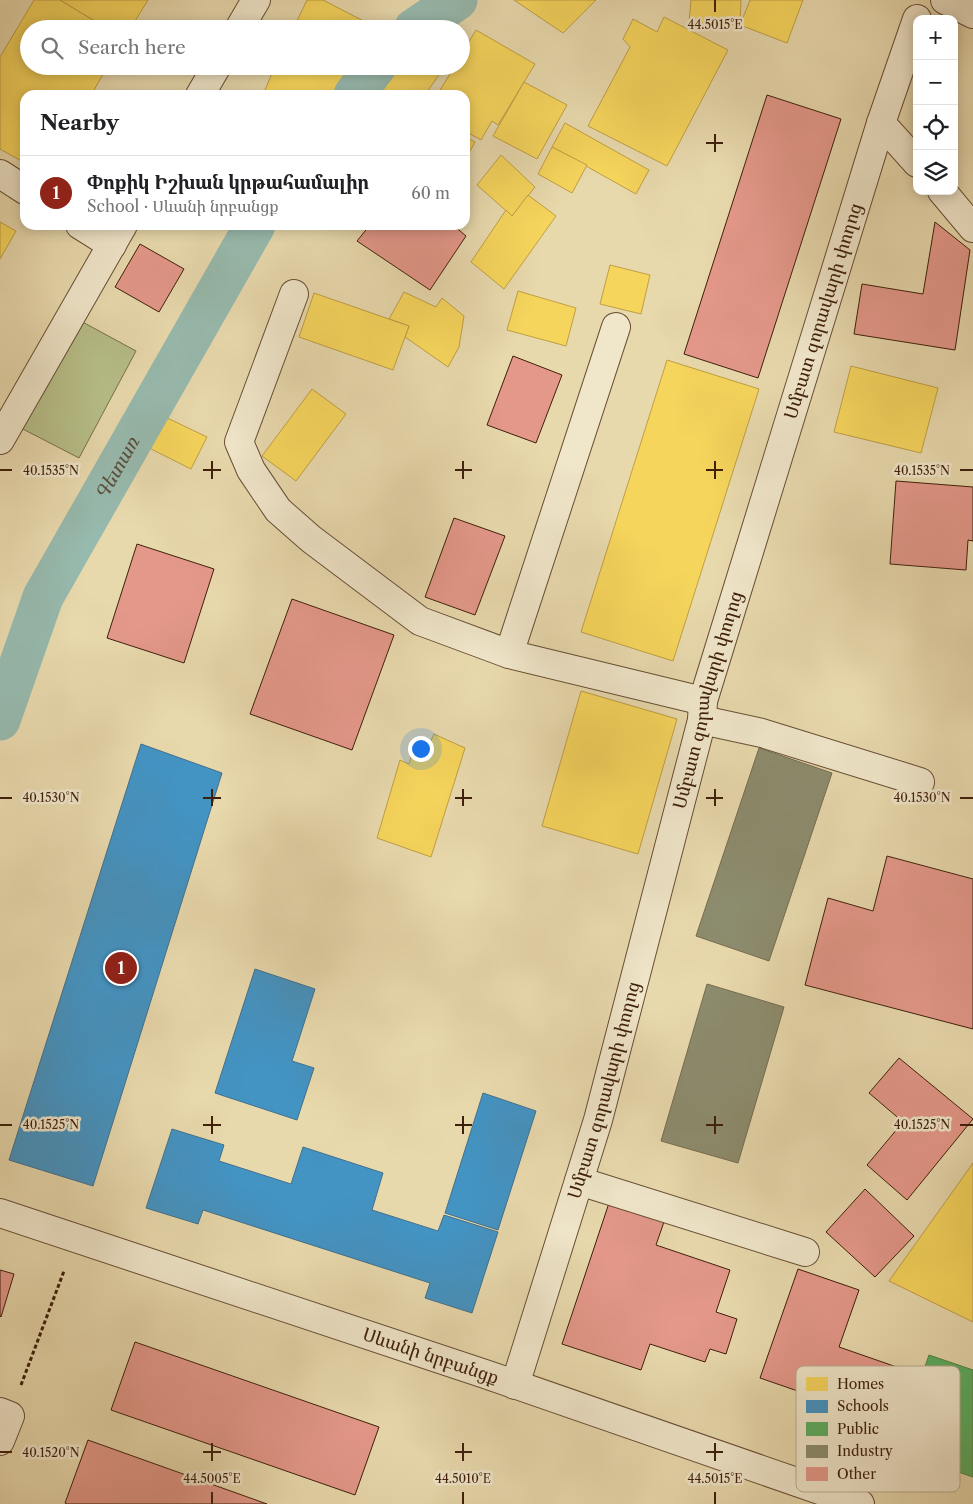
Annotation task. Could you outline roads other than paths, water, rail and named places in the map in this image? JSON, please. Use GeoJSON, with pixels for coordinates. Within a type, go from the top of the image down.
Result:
{"type":"FeatureCollection","features":[{"type":"Feature","properties":{"kind":"street"},"geometry":{"type":"LineString","coordinates":[[244,20],[256,0]]}},
{"type":"Feature","properties":{"kind":"street","name":"Սմբատ զորավարի փողոց"},"geometry":{"type":"LineString","coordinates":[[918,15],[923,0]]}},
{"type":"Feature","properties":{"kind":"street"},"geometry":{"type":"LineString","coordinates":[[944,0],[973,14]]}},
{"type":"Feature","properties":{"kind":"street","name":"Սմբատ զորավարի փողոց"},"geometry":{"type":"LineString","coordinates":[[515,1386],[598,1120],[702,710],[881,123],[913,31]]}},
{"type":"Feature","properties":{"kind":"street"},"geometry":{"type":"LineString","coordinates":[[203,90],[212,75]]}},
{"type":"Feature","properties":{"kind":"street"},"geometry":{"type":"LineString","coordinates":[[881,123],[913,159]]}},
{"type":"Feature","properties":{"kind":"street"},"geometry":{"type":"LineString","coordinates":[[0,174],[20,187]]}},
{"type":"Feature","properties":{"kind":"street"},"geometry":{"type":"LineString","coordinates":[[945,195],[973,228]]}},
{"type":"Feature","properties":{"kind":"street"},"geometry":{"type":"LineString","coordinates":[[0,440],[118,235],[99,230]]}},
{"type":"Feature","properties":{"kind":"street"},"geometry":{"type":"LineString","coordinates":[[294,294],[239,442],[251,470],[278,510],[311,539],[420,621],[508,654],[702,710],[762,733],[920,782]]}},
{"type":"Feature","properties":{"kind":"street"},"geometry":{"type":"LineString","coordinates":[[508,654],[616,328]]}},
{"type":"Feature","properties":{"kind":"street"},"geometry":{"type":"LineString","coordinates":[[579,1181],[806,1252]]}},
{"type":"Feature","properties":{"kind":"street","name":"Սևանի նրբանցք"},"geometry":{"type":"LineString","coordinates":[[0,1213],[796,1482]]}},
{"type":"Feature","properties":{"kind":"street"},"geometry":{"type":"LineString","coordinates":[[0,1442],[5,1414]]}},
{"type":"Feature","properties":{"kind":"street","name":"Սևանի նրբանցք"},"geometry":{"type":"LineString","coordinates":[[825,1492],[860,1504]]}},
{"type":"Feature","properties":{"kind":"waterway","name":"Գետառ"},"geometry":{"type":"LineString","coordinates":[[427,20],[457,0]]}},
{"type":"Feature","properties":{"kind":"waterway","name":"Գետառ"},"geometry":{"type":"LineString","coordinates":[[358,90],[369,75]]}},
{"type":"Feature","properties":{"kind":"waterway","name":"Գետառ"},"geometry":{"type":"LineString","coordinates":[[0,720],[43,597],[252,230]]}},
{"type":"Feature","properties":{"kind":"place","name":"Փոքիկ Իշխան կրթահամալիր"},"geometry":{"type":"Point","coordinates":[121,968]}}]}
